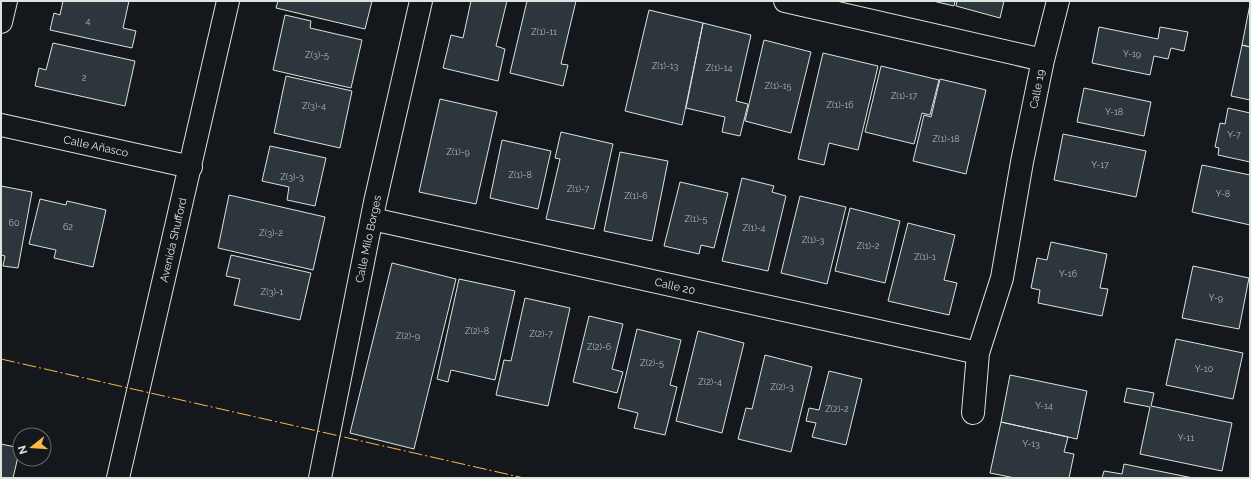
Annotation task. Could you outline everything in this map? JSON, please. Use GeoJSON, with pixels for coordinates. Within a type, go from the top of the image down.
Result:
{"type":"FeatureCollection","features":[{"type":"Feature","properties":{"kind":"street"},"geometry":{"type":"LineString","coordinates":[[1,22],[6,1]]}},
{"type":"Feature","properties":{"kind":"street","name":"Avenida Shufford"},"geometry":{"type":"LineString","coordinates":[[118,478],[228,1]]}},
{"type":"Feature","properties":{"kind":"street","name":"Calle Milo Borges"},"geometry":{"type":"LineString","coordinates":[[320,478],[372,219],[421,1]]}},
{"type":"Feature","properties":{"kind":"street","name":"Calle 19"},"geometry":{"type":"LineString","coordinates":[[785,1],[1043,60],[1022,162],[1002,278],[978,353],[973,413]]}},
{"type":"Feature","properties":{"kind":"street"},"geometry":{"type":"LineString","coordinates":[[1043,60],[1058,1]]}},
{"type":"Feature","properties":{"kind":"street","name":"Calle Añasco"},"geometry":{"type":"LineString","coordinates":[[1,125],[190,167]]}},
{"type":"Feature","properties":{"kind":"street","name":"Calle 20"},"geometry":{"type":"LineString","coordinates":[[372,219],[978,353]]}},
{"type":"Feature","properties":{"kind":"building"},"geometry":{"type":"Polygon","coordinates":[[[63,1],[129,1],[123,28],[136,31],[132,48],[50,30],[54,13],[60,15],[63,1]]]}},
{"type":"Feature","properties":{"kind":"building"},"geometry":{"type":"Polygon","coordinates":[[[278,1],[372,1],[365,29],[276,8],[278,1]]]}},
{"type":"Feature","properties":{"kind":"building"},"geometry":{"type":"Polygon","coordinates":[[[471,1],[507,1],[496,46],[505,49],[498,81],[443,68],[451,35],[463,38],[471,1]]]}},
{"type":"Feature","properties":{"kind":"building"},"geometry":{"type":"Polygon","coordinates":[[[527,1],[576,1],[561,64],[568,65],[563,86],[510,73],[527,1]]]}},
{"type":"Feature","properties":{"kind":"building"},"geometry":{"type":"Polygon","coordinates":[[[933,1],[955,1],[954,6],[933,1]]]}},
{"type":"Feature","properties":{"kind":"building"},"geometry":{"type":"Polygon","coordinates":[[[957,1],[1004,1],[1000,18],[956,6],[957,1]]]}},
{"type":"Feature","properties":{"kind":"building"},"geometry":{"type":"Polygon","coordinates":[[[1250,4],[1250,47],[1242,45],[1250,4]]]}},
{"type":"Feature","properties":{"kind":"building"},"geometry":{"type":"Polygon","coordinates":[[[649,10],[703,23],[682,125],[625,111],[649,10]]]}},
{"type":"Feature","properties":{"kind":"building"},"geometry":{"type":"Polygon","coordinates":[[[285,15],[311,21],[310,28],[362,40],[351,88],[273,70],[285,15]]]}},
{"type":"Feature","properties":{"kind":"building"},"geometry":{"type":"Polygon","coordinates":[[[703,23],[751,35],[736,101],[748,104],[740,136],[722,132],[725,117],[686,108],[703,23]]]}},
{"type":"Feature","properties":{"kind":"building"},"geometry":{"type":"Polygon","coordinates":[[[1099,27],[1158,39],[1160,27],[1188,32],[1184,51],[1171,48],[1168,59],[1154,56],[1150,75],[1092,63],[1099,27]]]}},
{"type":"Feature","properties":{"kind":"building"},"geometry":{"type":"Polygon","coordinates":[[[764,40],[811,52],[791,133],[745,121],[764,40]]]}},
{"type":"Feature","properties":{"kind":"building"},"geometry":{"type":"Polygon","coordinates":[[[53,43],[135,61],[125,106],[35,86],[39,68],[46,70],[53,43]]]}},
{"type":"Feature","properties":{"kind":"building"},"geometry":{"type":"Polygon","coordinates":[[[1242,45],[1250,47],[1250,100],[1231,96],[1242,45]]]}},
{"type":"Feature","properties":{"kind":"building"},"geometry":{"type":"Polygon","coordinates":[[[823,53],[878,66],[858,150],[829,143],[824,165],[798,159],[823,53]]]}},
{"type":"Feature","properties":{"kind":"building"},"geometry":{"type":"Polygon","coordinates":[[[881,66],[939,80],[930,115],[922,113],[914,144],[865,132],[881,66]]]}},
{"type":"Feature","properties":{"kind":"building"},"geometry":{"type":"Polygon","coordinates":[[[286,76],[352,91],[340,148],[274,133],[286,76]]]}},
{"type":"Feature","properties":{"kind":"building"},"geometry":{"type":"Polygon","coordinates":[[[940,79],[986,90],[966,174],[913,161],[924,115],[931,117],[940,79]]]}},
{"type":"Feature","properties":{"kind":"building"},"geometry":{"type":"Polygon","coordinates":[[[1084,88],[1151,102],[1144,136],[1077,122],[1084,88]]]}},
{"type":"Feature","properties":{"kind":"building"},"geometry":{"type":"Polygon","coordinates":[[[440,99],[497,112],[476,204],[419,192],[440,99]]]}},
{"type":"Feature","properties":{"kind":"building"},"geometry":{"type":"Polygon","coordinates":[[[1228,108],[1250,113],[1250,162],[1218,155],[1219,148],[1215,147],[1220,123],[1225,124],[1228,108]]]}},
{"type":"Feature","properties":{"kind":"building"},"geometry":{"type":"Polygon","coordinates":[[[561,132],[613,144],[594,229],[546,219],[560,159],[555,158],[561,132]]]}},
{"type":"Feature","properties":{"kind":"building"},"geometry":{"type":"Polygon","coordinates":[[[1063,134],[1146,151],[1136,197],[1054,180],[1063,134]]]}},
{"type":"Feature","properties":{"kind":"building"},"geometry":{"type":"Polygon","coordinates":[[[502,140],[551,151],[538,209],[490,198],[502,140]]]}},
{"type":"Feature","properties":{"kind":"building"},"geometry":{"type":"Polygon","coordinates":[[[270,146],[326,158],[315,206],[287,200],[289,187],[262,181],[270,146]]]}},
{"type":"Feature","properties":{"kind":"building"},"geometry":{"type":"Polygon","coordinates":[[[620,152],[668,161],[652,241],[604,231],[620,152]]]}},
{"type":"Feature","properties":{"kind":"building"},"geometry":{"type":"Polygon","coordinates":[[[1202,165],[1250,175],[1250,225],[1192,212],[1202,165]]]}},
{"type":"Feature","properties":{"kind":"building"},"geometry":{"type":"Polygon","coordinates":[[[742,178],[774,186],[772,192],[786,196],[768,271],[722,261],[742,178]]]}},
{"type":"Feature","properties":{"kind":"building"},"geometry":{"type":"Polygon","coordinates":[[[680,182],[728,193],[714,248],[701,245],[699,254],[664,246],[680,182]]]}},
{"type":"Feature","properties":{"kind":"building"},"geometry":{"type":"Polygon","coordinates":[[[1,186],[32,192],[18,268],[3,266],[5,256],[1,255],[1,186]]]}},
{"type":"Feature","properties":{"kind":"building"},"geometry":{"type":"Polygon","coordinates":[[[229,195],[325,217],[313,270],[218,248],[229,195]]]}},
{"type":"Feature","properties":{"kind":"building"},"geometry":{"type":"Polygon","coordinates":[[[800,196],[846,207],[827,284],[781,273],[800,196]]]}},
{"type":"Feature","properties":{"kind":"building"},"geometry":{"type":"Polygon","coordinates":[[[40,199],[66,205],[67,201],[106,210],[93,267],[54,258],[56,250],[29,244],[40,199]]]}},
{"type":"Feature","properties":{"kind":"building"},"geometry":{"type":"Polygon","coordinates":[[[850,208],[900,221],[885,283],[835,271],[850,208]]]}},
{"type":"Feature","properties":{"kind":"building"},"geometry":{"type":"Polygon","coordinates":[[[908,223],[955,235],[944,280],[957,283],[949,315],[888,301],[908,223]]]}},
{"type":"Feature","properties":{"kind":"building"},"geometry":{"type":"Polygon","coordinates":[[[1051,242],[1107,254],[1100,288],[1108,289],[1102,316],[1038,303],[1040,290],[1031,288],[1037,258],[1047,260],[1051,242]]]}},
{"type":"Feature","properties":{"kind":"building"},"geometry":{"type":"Polygon","coordinates":[[[231,255],[311,273],[300,320],[234,305],[240,279],[226,276],[231,255]]]}},
{"type":"Feature","properties":{"kind":"building"},"geometry":{"type":"Polygon","coordinates":[[[392,263],[456,279],[414,449],[350,433],[392,263]]]}},
{"type":"Feature","properties":{"kind":"building"},"geometry":{"type":"Polygon","coordinates":[[[1193,266],[1249,278],[1239,329],[1182,318],[1193,266]]]}},
{"type":"Feature","properties":{"kind":"building"},"geometry":{"type":"Polygon","coordinates":[[[459,279],[515,291],[495,380],[451,370],[448,382],[437,379],[459,279]]]}},
{"type":"Feature","properties":{"kind":"building"},"geometry":{"type":"Polygon","coordinates":[[[525,298],[570,308],[548,406],[496,395],[504,360],[511,361],[525,298]]]}},
{"type":"Feature","properties":{"kind":"building"},"geometry":{"type":"Polygon","coordinates":[[[589,316],[623,324],[612,369],[623,372],[617,393],[573,382],[589,316]]]}},
{"type":"Feature","properties":{"kind":"building"},"geometry":{"type":"Polygon","coordinates":[[[637,329],[681,340],[670,385],[677,387],[665,435],[634,428],[638,413],[618,408],[637,329]]]}},
{"type":"Feature","properties":{"kind":"building"},"geometry":{"type":"Polygon","coordinates":[[[698,331],[744,343],[722,433],[676,421],[698,331]]]}},
{"type":"Feature","properties":{"kind":"building"},"geometry":{"type":"Polygon","coordinates":[[[1176,339],[1243,353],[1233,399],[1166,385],[1176,339]]]}},
{"type":"Feature","properties":{"kind":"building"},"geometry":{"type":"Polygon","coordinates":[[[765,355],[812,367],[791,452],[738,439],[746,408],[752,409],[765,355]]]}},
{"type":"Feature","properties":{"kind":"building"},"geometry":{"type":"Polygon","coordinates":[[[829,371],[862,379],[846,445],[812,437],[816,423],[806,421],[809,408],[819,410],[829,371]]]}},
{"type":"Feature","properties":{"kind":"building"},"geometry":{"type":"Polygon","coordinates":[[[1010,375],[1087,391],[1077,439],[1001,422],[1010,375]]]}},
{"type":"Feature","properties":{"kind":"building"},"geometry":{"type":"Polygon","coordinates":[[[1127,388],[1154,393],[1151,406],[1232,423],[1222,471],[1140,454],[1150,407],[1124,402],[1127,388]]]}},
{"type":"Feature","properties":{"kind":"building"},"geometry":{"type":"Polygon","coordinates":[[[1001,422],[1068,437],[1064,452],[1074,454],[1069,478],[1015,478],[990,473],[1001,422]]]}},
{"type":"Feature","properties":{"kind":"building"},"geometry":{"type":"Polygon","coordinates":[[[1,444],[12,446],[12,467],[16,467],[13,478],[1,478],[1,444]]]}},
{"type":"Feature","properties":{"kind":"building"},"geometry":{"type":"Polygon","coordinates":[[[1124,464],[1193,478],[1102,478],[1104,471],[1122,474],[1124,464]]]}},
{"type":"Feature","properties":{"kind":"power"},"geometry":{"type":"LineString","coordinates":[[1,359],[524,478]]}}]}
